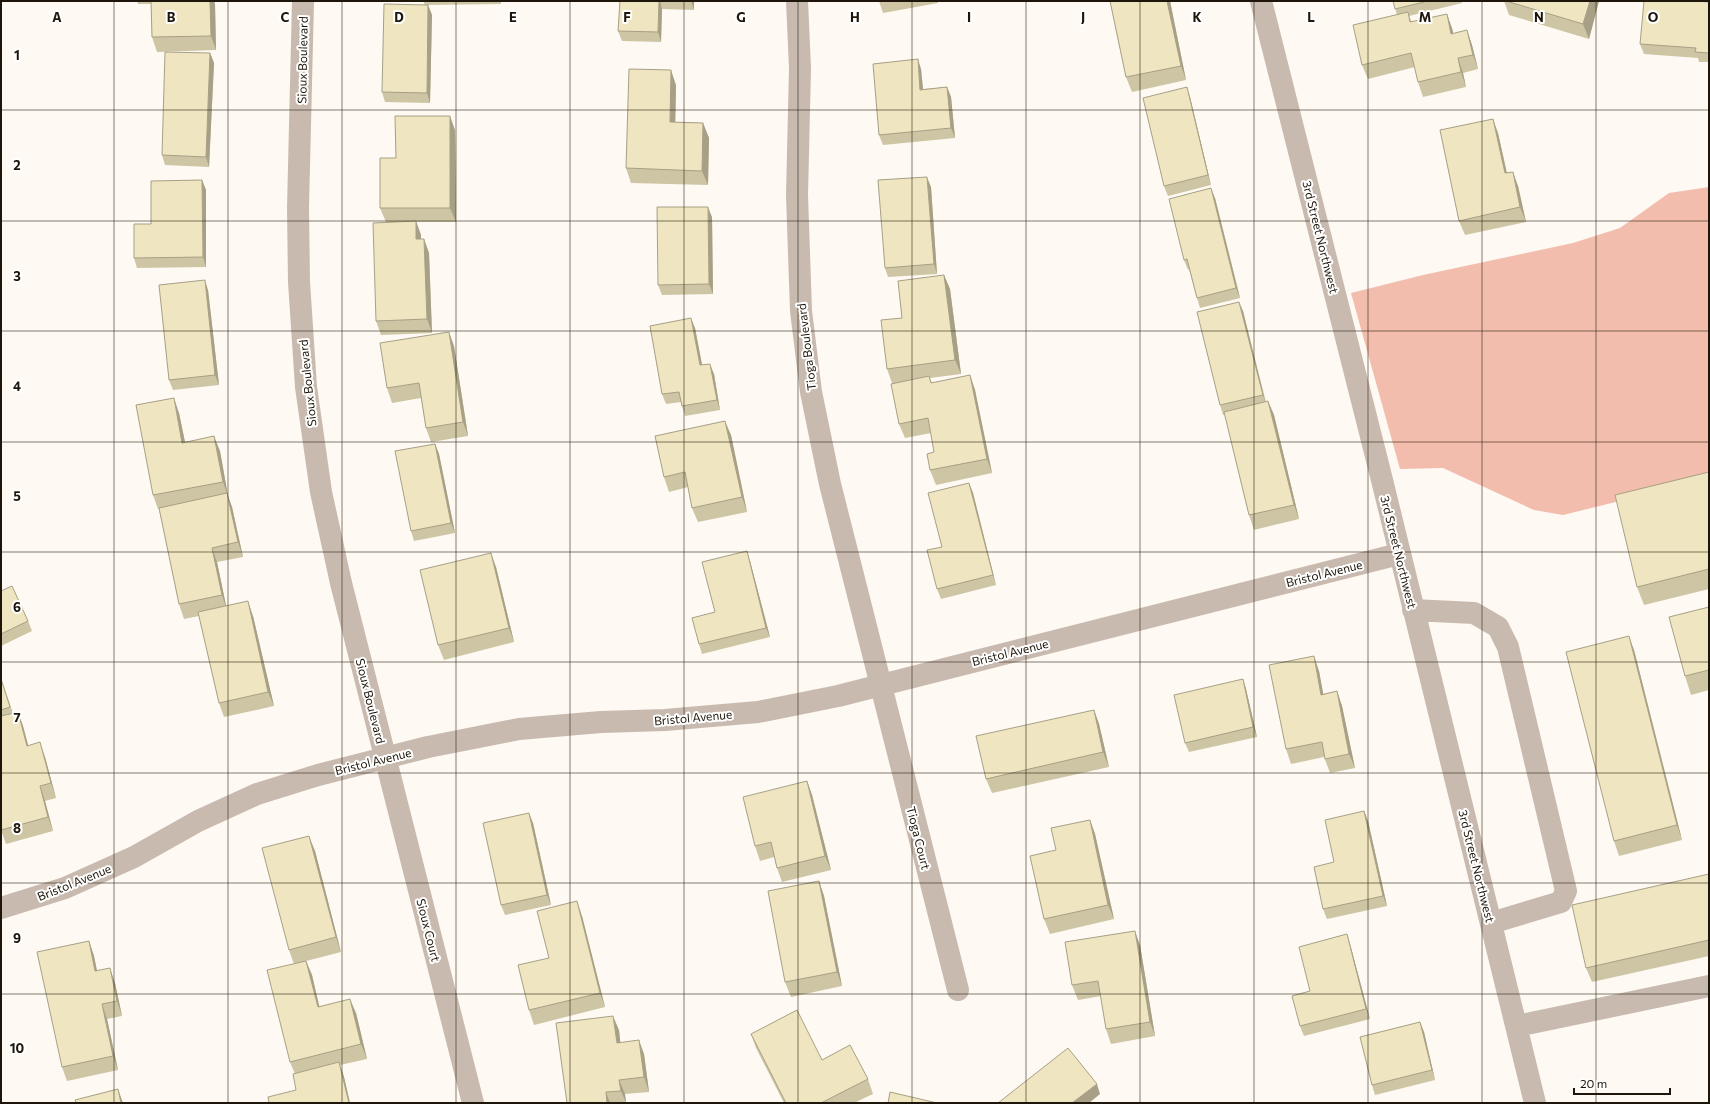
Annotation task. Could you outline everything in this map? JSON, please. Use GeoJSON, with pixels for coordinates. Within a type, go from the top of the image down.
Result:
{"type":"FeatureCollection","features":[{"type":"Feature","properties":{"kind":"street","name":"Sioux Boulevard"},"geometry":{"type":"LineString","coordinates":[[303,1],[299,282],[306,387],[321,492],[341,583],[385,758]]}},
{"type":"Feature","properties":{"kind":"street","name":"Tioga Boulevard"},"geometry":{"type":"LineString","coordinates":[[797,1],[800,68],[797,195],[802,318],[811,392],[830,484],[880,685]]}},
{"type":"Feature","properties":{"kind":"street","name":"3rd Street Northwest"},"geometry":{"type":"LineString","coordinates":[[1261,1],[1379,468],[1535,1103]]}},
{"type":"Feature","properties":{"kind":"street","name":"Bristol Avenue"},"geometry":{"type":"LineString","coordinates":[[1,908],[65,888],[134,857],[198,821],[257,794],[318,775],[428,747],[519,729],[601,722],[665,720],[758,712],[838,696],[1399,554]]}},
{"type":"Feature","properties":{"kind":"street"},"geometry":{"type":"LineString","coordinates":[[1413,610],[1474,613],[1498,627],[1508,646],[1566,891],[1560,902],[1491,923]]}},
{"type":"Feature","properties":{"kind":"street","name":"Tioga Court"},"geometry":{"type":"LineString","coordinates":[[880,685],[958,990]]}},
{"type":"Feature","properties":{"kind":"street","name":"Sioux Court"},"geometry":{"type":"LineString","coordinates":[[385,758],[473,1103]]}},
{"type":"Feature","properties":{"kind":"street"},"geometry":{"type":"LineString","coordinates":[[1517,1026],[1709,986]]}},
{"type":"Feature","properties":{"kind":"shaded area"},"geometry":{"type":"Polygon","coordinates":[[[1709,187],[1709,479],[1563,515],[1534,510],[1443,468],[1400,469],[1351,293],[1423,275],[1573,243],[1620,228],[1669,193],[1709,187]]]}},
{"type":"Feature","properties":{"kind":"building"},"geometry":{"type":"Polygon","coordinates":[[[151,1],[210,1],[211,36],[152,37],[151,1]]]}},
{"type":"Feature","properties":{"kind":"building"},"geometry":{"type":"Polygon","coordinates":[[[620,1],[659,1],[658,32],[618,31],[620,1]]]}},
{"type":"Feature","properties":{"kind":"building"},"geometry":{"type":"Polygon","coordinates":[[[1110,1],[1167,1],[1181,66],[1126,77],[1110,1]]]}},
{"type":"Feature","properties":{"kind":"building"},"geometry":{"type":"Polygon","coordinates":[[[1393,1],[1428,1],[1395,9],[1393,1]]]}},
{"type":"Feature","properties":{"kind":"building"},"geometry":{"type":"Polygon","coordinates":[[[1506,1],[1590,1],[1583,24],[1506,1]]]}},
{"type":"Feature","properties":{"kind":"building"},"geometry":{"type":"Polygon","coordinates":[[[1644,1],[1709,2],[1709,53],[1695,52],[1696,48],[1640,44],[1644,1]]]}},
{"type":"Feature","properties":{"kind":"building"},"geometry":{"type":"Polygon","coordinates":[[[384,4],[428,5],[427,93],[382,92],[384,4]]]}},
{"type":"Feature","properties":{"kind":"building"},"geometry":{"type":"Polygon","coordinates":[[[1408,12],[1410,22],[1447,14],[1451,34],[1467,30],[1473,55],[1458,58],[1461,72],[1418,82],[1411,53],[1362,65],[1353,25],[1408,12]]]}},
{"type":"Feature","properties":{"kind":"building"},"geometry":{"type":"Polygon","coordinates":[[[165,52],[210,53],[206,157],[162,155],[165,52]]]}},
{"type":"Feature","properties":{"kind":"building"},"geometry":{"type":"Polygon","coordinates":[[[918,59],[920,90],[947,87],[951,128],[879,135],[873,64],[918,59]]]}},
{"type":"Feature","properties":{"kind":"building"},"geometry":{"type":"Polygon","coordinates":[[[629,69],[671,70],[670,122],[703,123],[702,171],[626,168],[629,69]]]}},
{"type":"Feature","properties":{"kind":"building"},"geometry":{"type":"Polygon","coordinates":[[[1187,87],[1208,175],[1164,186],[1143,98],[1187,87]]]}},
{"type":"Feature","properties":{"kind":"building"},"geometry":{"type":"Polygon","coordinates":[[[395,116],[450,116],[450,208],[380,208],[380,158],[396,158],[395,116]]]}},
{"type":"Feature","properties":{"kind":"building"},"geometry":{"type":"Polygon","coordinates":[[[1493,119],[1505,173],[1513,172],[1520,207],[1459,221],[1440,130],[1493,119]]]}},
{"type":"Feature","properties":{"kind":"building"},"geometry":{"type":"Polygon","coordinates":[[[927,177],[934,264],[885,268],[878,180],[927,177]]]}},
{"type":"Feature","properties":{"kind":"building"},"geometry":{"type":"Polygon","coordinates":[[[202,180],[203,257],[134,258],[134,224],[151,224],[151,181],[202,180]]]}},
{"type":"Feature","properties":{"kind":"building"},"geometry":{"type":"Polygon","coordinates":[[[1211,188],[1236,288],[1197,298],[1187,259],[1184,260],[1169,199],[1211,188]]]}},
{"type":"Feature","properties":{"kind":"building"},"geometry":{"type":"Polygon","coordinates":[[[657,207],[708,207],[709,284],[658,285],[657,207]]]}},
{"type":"Feature","properties":{"kind":"building"},"geometry":{"type":"Polygon","coordinates":[[[416,221],[416,239],[424,239],[427,319],[376,321],[373,223],[416,221]]]}},
{"type":"Feature","properties":{"kind":"building"},"geometry":{"type":"Polygon","coordinates":[[[944,275],[955,360],[887,369],[881,320],[902,318],[898,281],[944,275]]]}},
{"type":"Feature","properties":{"kind":"building"},"geometry":{"type":"Polygon","coordinates":[[[205,280],[215,375],[169,380],[159,285],[205,280]]]}},
{"type":"Feature","properties":{"kind":"building"},"geometry":{"type":"Polygon","coordinates":[[[1239,302],[1263,395],[1220,405],[1197,312],[1239,302]]]}},
{"type":"Feature","properties":{"kind":"building"},"geometry":{"type":"Polygon","coordinates":[[[691,318],[700,365],[710,364],[717,400],[682,406],[679,392],[662,394],[650,326],[691,318]]]}},
{"type":"Feature","properties":{"kind":"building"},"geometry":{"type":"Polygon","coordinates":[[[449,332],[463,422],[426,428],[419,383],[387,388],[380,343],[449,332]]]}},
{"type":"Feature","properties":{"kind":"building"},"geometry":{"type":"Polygon","coordinates":[[[970,375],[987,459],[930,470],[927,454],[934,452],[928,418],[899,424],[891,384],[929,376],[931,383],[970,375]]]}},
{"type":"Feature","properties":{"kind":"building"},"geometry":{"type":"Polygon","coordinates":[[[174,398],[182,443],[214,436],[223,482],[153,495],[136,405],[174,398]]]}},
{"type":"Feature","properties":{"kind":"building"},"geometry":{"type":"Polygon","coordinates":[[[1268,401],[1294,505],[1249,515],[1224,412],[1268,401]]]}},
{"type":"Feature","properties":{"kind":"building"},"geometry":{"type":"Polygon","coordinates":[[[725,421],[742,497],[692,508],[685,472],[664,477],[655,436],[725,421]]]}},
{"type":"Feature","properties":{"kind":"building"},"geometry":{"type":"Polygon","coordinates":[[[435,444],[451,523],[411,531],[395,451],[435,444]]]}},
{"type":"Feature","properties":{"kind":"building"},"geometry":{"type":"Polygon","coordinates":[[[1709,472],[1709,569],[1637,587],[1615,495],[1709,472]]]}},
{"type":"Feature","properties":{"kind":"building"},"geometry":{"type":"Polygon","coordinates":[[[969,483],[993,575],[937,589],[927,550],[942,547],[928,493],[969,483]]]}},
{"type":"Feature","properties":{"kind":"building"},"geometry":{"type":"Polygon","coordinates":[[[227,493],[238,542],[212,548],[222,595],[179,604],[159,508],[227,493]]]}},
{"type":"Feature","properties":{"kind":"building"},"geometry":{"type":"Polygon","coordinates":[[[747,551],[766,628],[699,644],[692,618],[715,612],[702,562],[747,551]]]}},
{"type":"Feature","properties":{"kind":"building"},"geometry":{"type":"Polygon","coordinates":[[[491,553],[509,628],[438,645],[420,570],[491,553]]]}},
{"type":"Feature","properties":{"kind":"building"},"geometry":{"type":"Polygon","coordinates":[[[12,586],[28,621],[1,634],[1,591],[12,586]]]}},
{"type":"Feature","properties":{"kind":"building"},"geometry":{"type":"Polygon","coordinates":[[[248,601],[268,692],[219,703],[198,612],[248,601]]]}},
{"type":"Feature","properties":{"kind":"building"},"geometry":{"type":"Polygon","coordinates":[[[1709,607],[1709,670],[1685,676],[1669,617],[1709,607]]]}},
{"type":"Feature","properties":{"kind":"building"},"geometry":{"type":"Polygon","coordinates":[[[1629,636],[1677,825],[1614,841],[1566,652],[1629,636]]]}},
{"type":"Feature","properties":{"kind":"building"},"geometry":{"type":"Polygon","coordinates":[[[1314,656],[1321,695],[1337,691],[1349,754],[1325,759],[1322,742],[1286,749],[1269,665],[1314,656]]]}},
{"type":"Feature","properties":{"kind":"building"},"geometry":{"type":"Polygon","coordinates":[[[1,679],[10,707],[1,710],[1,679]]]}},
{"type":"Feature","properties":{"kind":"building"},"geometry":{"type":"Polygon","coordinates":[[[1243,679],[1253,727],[1185,743],[1174,695],[1243,679]]]}},
{"type":"Feature","properties":{"kind":"building"},"geometry":{"type":"Polygon","coordinates":[[[1094,710],[1103,752],[986,779],[976,736],[1094,710]]]}},
{"type":"Feature","properties":{"kind":"building"},"geometry":{"type":"Polygon","coordinates":[[[18,712],[27,746],[40,742],[51,783],[40,786],[48,817],[1,830],[1,716],[18,712]]]}},
{"type":"Feature","properties":{"kind":"building"},"geometry":{"type":"Polygon","coordinates":[[[807,781],[825,856],[777,868],[771,842],[755,846],[743,797],[807,781]]]}},
{"type":"Feature","properties":{"kind":"building"},"geometry":{"type":"Polygon","coordinates":[[[1364,811],[1383,896],[1323,909],[1314,867],[1334,862],[1325,820],[1364,811]]]}},
{"type":"Feature","properties":{"kind":"building"},"geometry":{"type":"Polygon","coordinates":[[[529,813],[547,895],[501,905],[483,823],[529,813]]]}},
{"type":"Feature","properties":{"kind":"building"},"geometry":{"type":"Polygon","coordinates":[[[1090,820],[1108,905],[1044,919],[1030,856],[1056,850],[1051,828],[1090,820]]]}},
{"type":"Feature","properties":{"kind":"building"},"geometry":{"type":"Polygon","coordinates":[[[309,836],[336,937],[289,950],[262,848],[309,836]]]}},
{"type":"Feature","properties":{"kind":"building"},"geometry":{"type":"Polygon","coordinates":[[[1709,874],[1709,940],[1586,968],[1572,905],[1709,874]]]}},
{"type":"Feature","properties":{"kind":"building"},"geometry":{"type":"Polygon","coordinates":[[[819,881],[837,972],[785,982],[768,891],[819,881]]]}},
{"type":"Feature","properties":{"kind":"building"},"geometry":{"type":"Polygon","coordinates":[[[577,901],[600,993],[529,1010],[518,965],[549,958],[537,911],[577,901]]]}},
{"type":"Feature","properties":{"kind":"building"},"geometry":{"type":"Polygon","coordinates":[[[1135,931],[1150,1022],[1106,1029],[1098,981],[1072,985],[1065,942],[1135,931]]]}},
{"type":"Feature","properties":{"kind":"building"},"geometry":{"type":"Polygon","coordinates":[[[1347,934],[1366,1009],[1300,1026],[1292,996],[1310,991],[1299,947],[1347,934]]]}},
{"type":"Feature","properties":{"kind":"building"},"geometry":{"type":"Polygon","coordinates":[[[89,941],[95,971],[110,968],[117,1001],[102,1004],[113,1056],[62,1067],[37,952],[89,941]]]}},
{"type":"Feature","properties":{"kind":"building"},"geometry":{"type":"Polygon","coordinates":[[[306,961],[318,1007],[350,999],[361,1044],[290,1062],[267,970],[306,961]]]}},
{"type":"Feature","properties":{"kind":"building"},"geometry":{"type":"Polygon","coordinates":[[[797,1010],[822,1060],[850,1045],[868,1079],[821,1103],[786,1103],[751,1034],[797,1010]]]}},
{"type":"Feature","properties":{"kind":"building"},"geometry":{"type":"Polygon","coordinates":[[[613,1016],[617,1043],[639,1040],[644,1077],[619,1080],[621,1091],[606,1092],[607,1103],[567,1103],[556,1023],[613,1016]]]}},
{"type":"Feature","properties":{"kind":"building"},"geometry":{"type":"Polygon","coordinates":[[[1420,1022],[1432,1070],[1372,1085],[1360,1037],[1420,1022]]]}},
{"type":"Feature","properties":{"kind":"building"},"geometry":{"type":"Polygon","coordinates":[[[1068,1048],[1097,1084],[1072,1103],[998,1103],[1068,1048]]]}},
{"type":"Feature","properties":{"kind":"building"},"geometry":{"type":"Polygon","coordinates":[[[339,1062],[349,1103],[269,1103],[268,1097],[296,1090],[293,1074],[339,1062]]]}},
{"type":"Feature","properties":{"kind":"building"},"geometry":{"type":"Polygon","coordinates":[[[118,1089],[121,1103],[76,1103],[75,1100],[118,1089]]]}},
{"type":"Feature","properties":{"kind":"building"},"geometry":{"type":"Polygon","coordinates":[[[890,1092],[937,1103],[888,1103],[890,1092]]]}}]}
